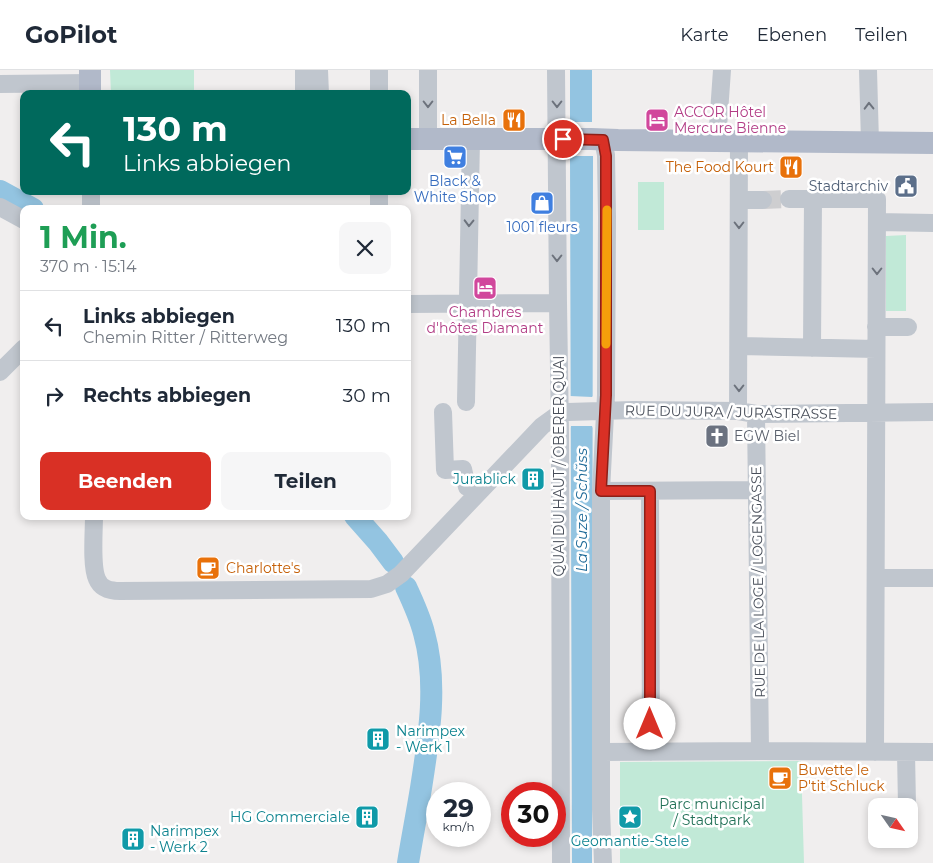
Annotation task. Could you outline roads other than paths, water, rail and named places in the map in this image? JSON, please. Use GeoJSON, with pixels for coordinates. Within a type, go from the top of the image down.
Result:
{"type":"FeatureCollection","features":[{"type":"Feature","properties":{"kind":"main road"},"geometry":{"type":"LineString","coordinates":[[418,139],[933,143]]}},
{"type":"Feature","properties":{"kind":"street"},"geometry":{"type":"LineString","coordinates":[[304,70],[304,90]]}},
{"type":"Feature","properties":{"kind":"street"},"geometry":{"type":"LineString","coordinates":[[320,70],[320,90]]}},
{"type":"Feature","properties":{"kind":"street"},"geometry":{"type":"LineString","coordinates":[[379,70],[379,90]]}},
{"type":"Feature","properties":{"kind":"street"},"geometry":{"type":"LineString","coordinates":[[418,139],[428,70]]}},
{"type":"Feature","properties":{"kind":"street","name":"QUAI DU HAUT / OBERER QUAI"},"geometry":{"type":"LineString","coordinates":[[556,70],[560,139],[558,302],[564,413],[561,863]]}},
{"type":"Feature","properties":{"kind":"street"},"geometry":{"type":"LineString","coordinates":[[717,141],[722,70]]}},
{"type":"Feature","properties":{"kind":"street"},"geometry":{"type":"LineString","coordinates":[[868,70],[870,142]]}},
{"type":"Feature","properties":{"kind":"street"},"geometry":{"type":"LineString","coordinates":[[0,84],[90,82]]}},
{"type":"Feature","properties":{"kind":"street"},"geometry":{"type":"LineString","coordinates":[[466,402],[471,139]]}},
{"type":"Feature","properties":{"kind":"street"},"geometry":{"type":"LineString","coordinates":[[600,140],[606,156],[607,217],[600,411],[601,809],[603,863]]}},
{"type":"Feature","properties":{"kind":"street"},"geometry":{"type":"LineString","coordinates":[[738,412],[739,141]]}},
{"type":"Feature","properties":{"kind":"street"},"geometry":{"type":"LineString","coordinates":[[812,348],[813,199]]}},
{"type":"Feature","properties":{"kind":"street"},"geometry":{"type":"LineString","coordinates":[[789,200],[877,199],[875,752]]}},
{"type":"Feature","properties":{"kind":"street"},"geometry":{"type":"LineString","coordinates":[[739,200],[764,200]]}},
{"type":"Feature","properties":{"kind":"street"},"geometry":{"type":"LineString","coordinates":[[0,207],[20,218]]}},
{"type":"Feature","properties":{"kind":"street"},"geometry":{"type":"LineString","coordinates":[[877,222],[933,222]]}},
{"type":"Feature","properties":{"kind":"street"},"geometry":{"type":"LineString","coordinates":[[411,304],[558,302]]}},
{"type":"Feature","properties":{"kind":"street"},"geometry":{"type":"LineString","coordinates":[[876,327],[908,327]]}},
{"type":"Feature","properties":{"kind":"street"},"geometry":{"type":"LineString","coordinates":[[739,346],[876,349]]}},
{"type":"Feature","properties":{"kind":"street"},"geometry":{"type":"LineString","coordinates":[[0,372],[20,352]]}},
{"type":"Feature","properties":{"kind":"street","name":"RUE DU JURA / JURASTRASSE"},"geometry":{"type":"LineString","coordinates":[[564,413],[600,411],[738,412],[756,414],[933,412]]}},
{"type":"Feature","properties":{"kind":"street"},"geometry":{"type":"LineString","coordinates":[[443,412],[445,470],[463,469],[467,487],[484,487]]}},
{"type":"Feature","properties":{"kind":"street"},"geometry":{"type":"LineString","coordinates":[[94,520],[94,567],[96,579],[104,587],[113,591],[371,589],[390,582],[401,574],[542,426],[564,413]]}},
{"type":"Feature","properties":{"kind":"street","name":"RUE DE LA LOGE / LOGENGASSE"},"geometry":{"type":"LineString","coordinates":[[756,414],[760,751]]}},
{"type":"Feature","properties":{"kind":"street"},"geometry":{"type":"LineString","coordinates":[[435,478],[465,477]]}},
{"type":"Feature","properties":{"kind":"street"},"geometry":{"type":"LineString","coordinates":[[601,491],[756,490]]}},
{"type":"Feature","properties":{"kind":"street"},"geometry":{"type":"LineString","coordinates":[[650,491],[651,752]]}},
{"type":"Feature","properties":{"kind":"street"},"geometry":{"type":"LineString","coordinates":[[876,578],[933,578]]}},
{"type":"Feature","properties":{"kind":"street"},"geometry":{"type":"LineString","coordinates":[[602,752],[933,752]]}},
{"type":"Feature","properties":{"kind":"street"},"geometry":{"type":"LineString","coordinates":[[906,752],[907,798]]}},
{"type":"Feature","properties":{"kind":"water"},"geometry":{"type":"Polygon","coordinates":[[[570,70],[592,70],[592,122],[570,122],[570,70]]]}},
{"type":"Feature","properties":{"kind":"water"},"geometry":{"type":"Polygon","coordinates":[[[570,156],[593,156],[592,863],[572,863],[570,156]]]}},
{"type":"Feature","properties":{"kind":"waterway","name":"La Suze / Schüss"},"geometry":{"type":"LineString","coordinates":[[0,191],[26,205]]}},
{"type":"Feature","properties":{"kind":"waterway","name":"La Suze / Schüss"},"geometry":{"type":"LineString","coordinates":[[359,520],[393,562]]}},
{"type":"Feature","properties":{"kind":"waterway","name":"La Suze / Schüss"},"geometry":{"type":"LineString","coordinates":[[406,587],[424,633],[431,671],[431,710],[427,749],[408,863]]}},
{"type":"Feature","properties":{"kind":"tunnel"},"geometry":{"type":"LineString","coordinates":[[763,200],[789,199]]}},
{"type":"Feature","properties":{"kind":"place","name":"La Bella"},"geometry":{"type":"Point","coordinates":[514,120]}},
{"type":"Feature","properties":{"kind":"place","name":"ACCOR Hôtel Mercure Bienne"},"geometry":{"type":"Point","coordinates":[657,120]}},
{"type":"Feature","properties":{"kind":"place","name":"Black & White Shop"},"geometry":{"type":"Point","coordinates":[455,157]}},
{"type":"Feature","properties":{"kind":"place","name":"The Food Kourt"},"geometry":{"type":"Point","coordinates":[791,167]}},
{"type":"Feature","properties":{"kind":"place","name":"Stadtarchiv"},"geometry":{"type":"Point","coordinates":[906,186]}},
{"type":"Feature","properties":{"kind":"place","name":"1001 fleurs"},"geometry":{"type":"Point","coordinates":[542,203]}},
{"type":"Feature","properties":{"kind":"place","name":"Chambres d'hôtes Diamant"},"geometry":{"type":"Point","coordinates":[485,288]}},
{"type":"Feature","properties":{"kind":"place","name":"EGW Biel"},"geometry":{"type":"Point","coordinates":[717,436]}},
{"type":"Feature","properties":{"kind":"place","name":"Jurablick"},"geometry":{"type":"Point","coordinates":[533,479]}},
{"type":"Feature","properties":{"kind":"place","name":"Charlotte's"},"geometry":{"type":"Point","coordinates":[208,568]}},
{"type":"Feature","properties":{"kind":"place","name":"Narimpex - Werk 1"},"geometry":{"type":"Point","coordinates":[378,739]}},
{"type":"Feature","properties":{"kind":"place","name":"Buvette le P'tit Schluck"},"geometry":{"type":"Point","coordinates":[780,778]}},
{"type":"Feature","properties":{"kind":"place","name":"HG Commerciale"},"geometry":{"type":"Point","coordinates":[367,817]}},
{"type":"Feature","properties":{"kind":"place","name":"Geomantie-Stele"},"geometry":{"type":"Point","coordinates":[630,817]}},
{"type":"Feature","properties":{"kind":"place","name":"Narimpex - Werk 2"},"geometry":{"type":"Point","coordinates":[133,839]}},
{"type":"Feature","properties":{"kind":"park label","name":"Parc municipal / Stadtpark"},"geometry":{"type":"Point","coordinates":[712,812]}}]}
